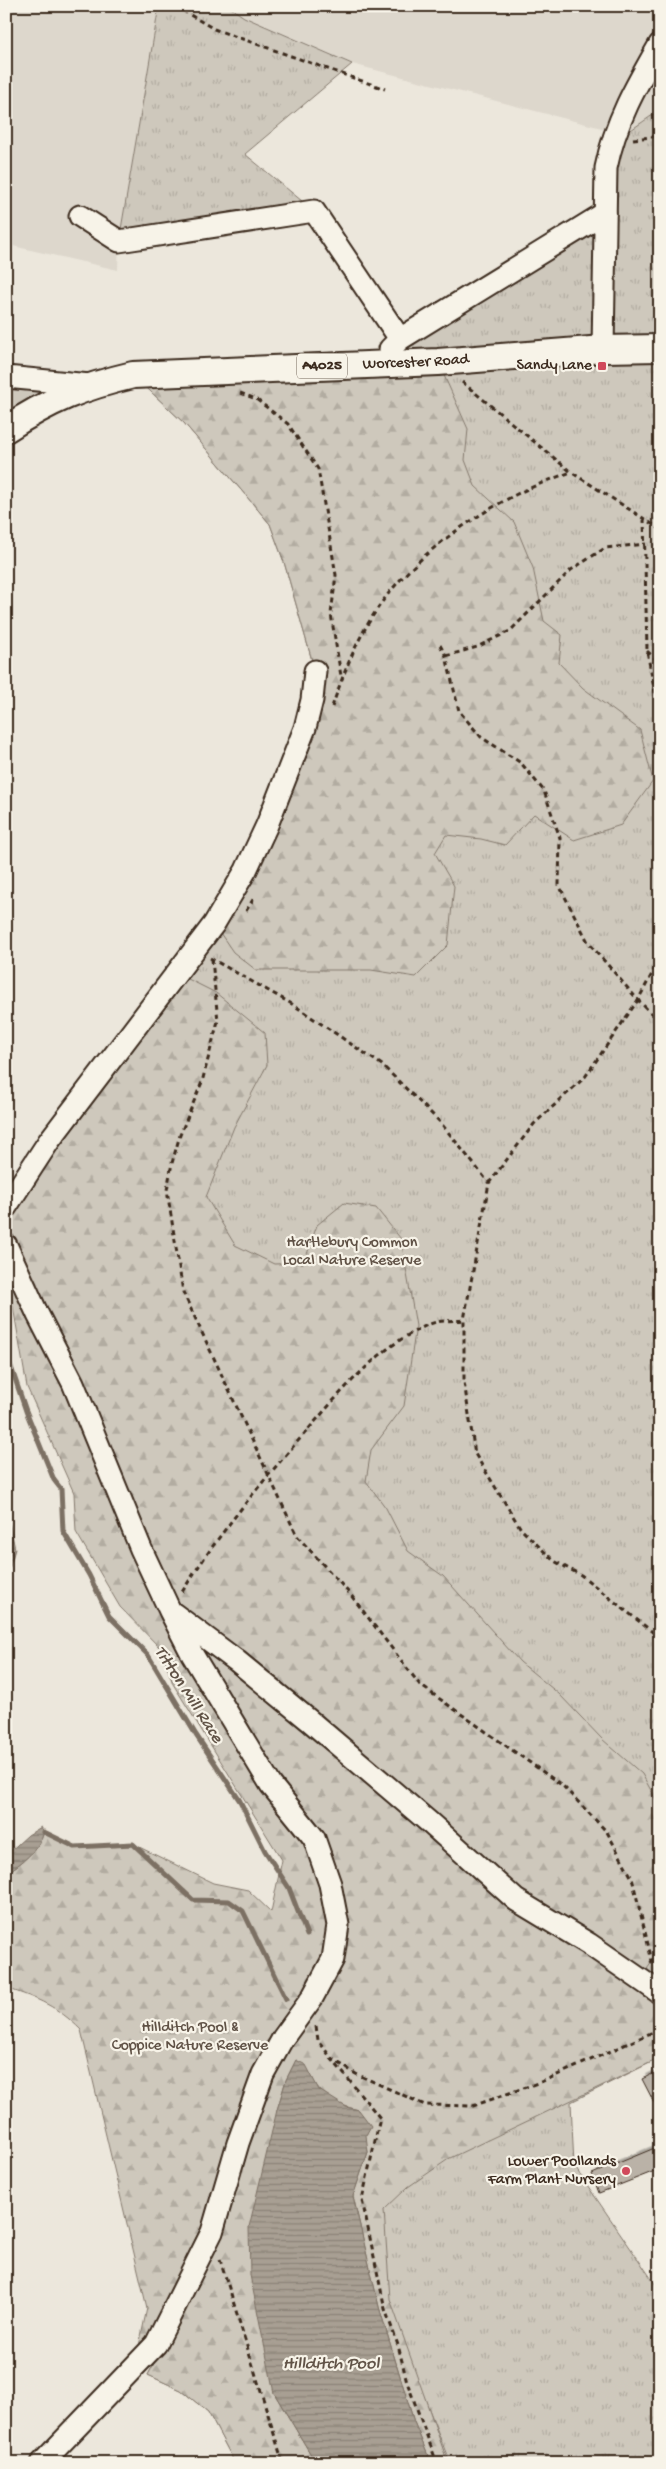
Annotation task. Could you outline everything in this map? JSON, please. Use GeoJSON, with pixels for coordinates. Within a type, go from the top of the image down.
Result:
{"type":"FeatureCollection","features":[{"type":"Feature","properties":{"kind":"main road","name":"Worcester Road"},"geometry":{"type":"LineString","coordinates":[[6,430],[35,410],[90,385],[133,375],[438,362],[603,349],[660,348]]}},
{"type":"Feature","properties":{"kind":"street"},"geometry":{"type":"LineString","coordinates":[[603,349],[606,168],[612,139],[627,103],[660,44]]}},
{"type":"Feature","properties":{"kind":"street"},"geometry":{"type":"LineString","coordinates":[[80,216],[119,242],[314,211],[400,339]]}},
{"type":"Feature","properties":{"kind":"street"},"geometry":{"type":"LineString","coordinates":[[377,364],[400,339],[605,212]]}},
{"type":"Feature","properties":{"kind":"street"},"geometry":{"type":"LineString","coordinates":[[6,377],[90,385]]}},
{"type":"Feature","properties":{"kind":"street"},"geometry":{"type":"LineString","coordinates":[[6,1207],[49,1141],[204,954],[214,924],[246,870],[267,825],[305,728],[312,700],[315,671]]}},
{"type":"Feature","properties":{"kind":"street"},"geometry":{"type":"LineString","coordinates":[[6,1246],[38,1315],[73,1383],[141,1549],[192,1654],[271,1785],[314,1838],[330,1884],[338,1925],[333,1959],[312,1998],[283,2038],[263,2074],[238,2143],[212,2232],[156,2344],[42,2463]]}},
{"type":"Feature","properties":{"kind":"street"},"geometry":{"type":"LineString","coordinates":[[170,1611],[237,1661],[310,1721],[430,1823],[516,1900],[589,1944],[660,1993]]}},
{"type":"Feature","properties":{"kind":"path"},"geometry":{"type":"LineString","coordinates":[[175,6],[214,28],[385,89]]}},
{"type":"Feature","properties":{"kind":"path"},"geometry":{"type":"LineString","coordinates":[[438,362],[571,472],[660,529]]}},
{"type":"Feature","properties":{"kind":"path"},"geometry":{"type":"LineString","coordinates":[[256,399],[288,424],[318,469],[336,575],[331,614],[342,678]]}},
{"type":"Feature","properties":{"kind":"path"},"geometry":{"type":"LineString","coordinates":[[330,714],[342,678],[374,612],[412,567],[458,530],[515,495],[571,472]]}},
{"type":"Feature","properties":{"kind":"path"},"geometry":{"type":"LineString","coordinates":[[644,518],[647,651],[660,719]]}},
{"type":"Feature","properties":{"kind":"path"},"geometry":{"type":"LineString","coordinates":[[446,656],[477,647],[510,631],[571,570],[605,548],[646,544]]}},
{"type":"Feature","properties":{"kind":"path"},"geometry":{"type":"LineString","coordinates":[[440,645],[446,656],[459,711],[481,736],[520,763],[544,791],[560,838],[560,885],[588,942],[638,1000],[660,1022]]}},
{"type":"Feature","properties":{"kind":"path"},"geometry":{"type":"LineString","coordinates":[[647,651],[660,663]]}},
{"type":"Feature","properties":{"kind":"path"},"geometry":{"type":"LineString","coordinates":[[244,913],[254,897]]}},
{"type":"Feature","properties":{"kind":"path"},"geometry":{"type":"LineString","coordinates":[[204,954],[217,951]]}},
{"type":"Feature","properties":{"kind":"path"},"geometry":{"type":"LineString","coordinates":[[204,954],[292,1004],[382,1065],[440,1122],[489,1183]]}},
{"type":"Feature","properties":{"kind":"path"},"geometry":{"type":"LineString","coordinates":[[204,954],[218,1021],[202,1082],[180,1135],[172,1162],[167,1190],[184,1292],[297,1536],[350,1594],[420,1685],[563,1786],[608,1832],[632,1878],[648,1939],[652,1961],[640,1978]]}},
{"type":"Feature","properties":{"kind":"path"},"geometry":{"type":"LineString","coordinates":[[660,959],[638,1000],[585,1077],[534,1124],[489,1183],[464,1320],[464,1382],[475,1454],[521,1529],[554,1561],[581,1575],[660,1638]]}},
{"type":"Feature","properties":{"kind":"path"},"geometry":{"type":"LineString","coordinates":[[170,1611],[211,1545],[268,1474],[335,1400],[384,1350],[431,1323],[464,1320]]}},
{"type":"Feature","properties":{"kind":"path"},"geometry":{"type":"LineString","coordinates":[[312,1998],[318,2040],[380,2118],[362,2200],[385,2309],[398,2345],[406,2382],[437,2463]]}},
{"type":"Feature","properties":{"kind":"path"},"geometry":{"type":"LineString","coordinates":[[332,2058],[356,2074],[424,2105],[473,2106],[546,2080],[660,2029]]}},
{"type":"Feature","properties":{"kind":"path"},"geometry":{"type":"LineString","coordinates":[[212,2232],[283,2463]]}},
{"type":"Feature","properties":{"kind":"shaded area"},"geometry":{"type":"Polygon","coordinates":[[[6,6],[159,6],[119,241],[118,270],[13,246],[6,268],[6,6]]]}},
{"type":"Feature","properties":{"kind":"shaded area"},"geometry":{"type":"Polygon","coordinates":[[[228,6],[660,6],[660,110],[625,134],[352,64],[244,17],[228,6]]]}},
{"type":"Feature","properties":{"kind":"green space"},"geometry":{"type":"Polygon","coordinates":[[[159,6],[228,6],[244,17],[352,64],[245,154],[314,211],[119,241],[159,6]]]}},
{"type":"Feature","properties":{"kind":"green space","name":"Hartlebury Common Local Nature Reserve"},"geometry":{"type":"Polygon","coordinates":[[[660,110],[660,2058],[571,2102],[574,2166],[660,2291],[660,2463],[450,2463],[423,2394],[448,2463],[235,2463],[208,2412],[181,2390],[148,2375],[208,2260],[333,1959],[49,1141],[246,870],[315,671],[284,562],[270,524],[184,423],[133,375],[377,364],[605,213],[625,134],[660,110]]]}},
{"type":"Feature","properties":{"kind":"green space"},"geometry":{"type":"Polygon","coordinates":[[[438,362],[468,429],[465,460],[475,486],[514,522],[533,568],[544,621],[562,635],[559,663],[583,688],[640,730],[653,781],[621,825],[574,840],[534,814],[505,845],[481,839],[446,835],[435,853],[454,886],[448,945],[416,977],[371,970],[256,970],[233,952],[214,924],[246,870],[315,671],[284,562],[270,524],[184,423],[133,375],[438,362]]]}},
{"type":"Feature","properties":{"kind":"green space"},"geometry":{"type":"Polygon","coordinates":[[[6,377],[90,385],[6,429],[6,377]]]}},
{"type":"Feature","properties":{"kind":"green space","name":"Hillditch Pool & Coppice Nature Reserve"},"geometry":{"type":"Polygon","coordinates":[[[178,974],[216,993],[265,1033],[267,1065],[234,1127],[206,1197],[235,1245],[274,1264],[304,1263],[317,1225],[344,1203],[376,1208],[401,1239],[416,1326],[404,1406],[371,1450],[366,1481],[386,1508],[408,1551],[443,1576],[520,1662],[559,1694],[602,1739],[642,1774],[660,1807],[660,1967],[652,1961],[640,1978],[660,1993],[660,2058],[450,2158],[408,2187],[384,2210],[390,2299],[448,2463],[431,2463],[414,2422],[379,2307],[353,2196],[368,2152],[359,2110],[338,2103],[324,2094],[308,2070],[296,2060],[286,2080],[277,2110],[274,2393],[316,2463],[235,2463],[208,2412],[181,2390],[148,2375],[208,2260],[202,2225],[153,2328],[139,2346],[147,2308],[81,2030],[64,2015],[47,2004],[6,1988],[6,1873],[34,1851],[44,1832],[75,1847],[133,1844],[213,1883],[248,1890],[271,1912],[282,1860],[173,1684],[161,1649],[120,1607],[76,1532],[74,1493],[27,1387],[6,1266],[6,1207],[178,974]]]}},
{"type":"Feature","properties":{"kind":"water"},"geometry":{"type":"Polygon","coordinates":[[[6,1507],[15,1549],[6,1580],[6,1507]]]}},
{"type":"Feature","properties":{"kind":"water"},"geometry":{"type":"Polygon","coordinates":[[[41,1827],[44,1832],[42,1839],[34,1851],[6,1873],[6,1855],[28,1835],[41,1827]]]}},
{"type":"Feature","properties":{"kind":"water","name":"Hillditch Pool"},"geometry":{"type":"Polygon","coordinates":[[[296,2060],[306,2065],[319,2090],[346,2107],[359,2110],[371,2126],[366,2135],[368,2152],[353,2196],[379,2307],[414,2422],[431,2463],[316,2463],[274,2393],[250,2275],[249,2227],[277,2110],[286,2080],[296,2060]]]}},
{"type":"Feature","properties":{"kind":"building"},"geometry":{"type":"Polygon","coordinates":[[[656,2072],[660,2080],[660,2114],[642,2079],[656,2072]]]}},
{"type":"Feature","properties":{"kind":"building","name":"Lower Poollands Farm Plant Nursery"},"geometry":{"type":"Polygon","coordinates":[[[657,2147],[660,2155],[660,2169],[599,2193],[592,2174],[657,2147]]]}},
{"type":"Feature","properties":{"kind":"waterway","name":"Titton Mill Race"},"geometry":{"type":"LineString","coordinates":[[9,1361],[26,1411],[54,1480],[61,1489],[63,1531],[89,1575],[109,1616],[148,1655],[196,1735],[240,1801],[265,1851],[289,1888],[307,1935]]}},
{"type":"Feature","properties":{"kind":"waterway"},"geometry":{"type":"LineString","coordinates":[[44,1832],[75,1847],[133,1844],[193,1900],[229,1901],[243,1911],[286,1999]]}},
{"type":"Feature","properties":{"kind":"place","name":"Sandy Lane"},"geometry":{"type":"Point","coordinates":[602,366]}},
{"type":"Feature","properties":{"kind":"place","name":"Lower Poollands Farm Plant Nursery"},"geometry":{"type":"Point","coordinates":[626,2171]}}]}
